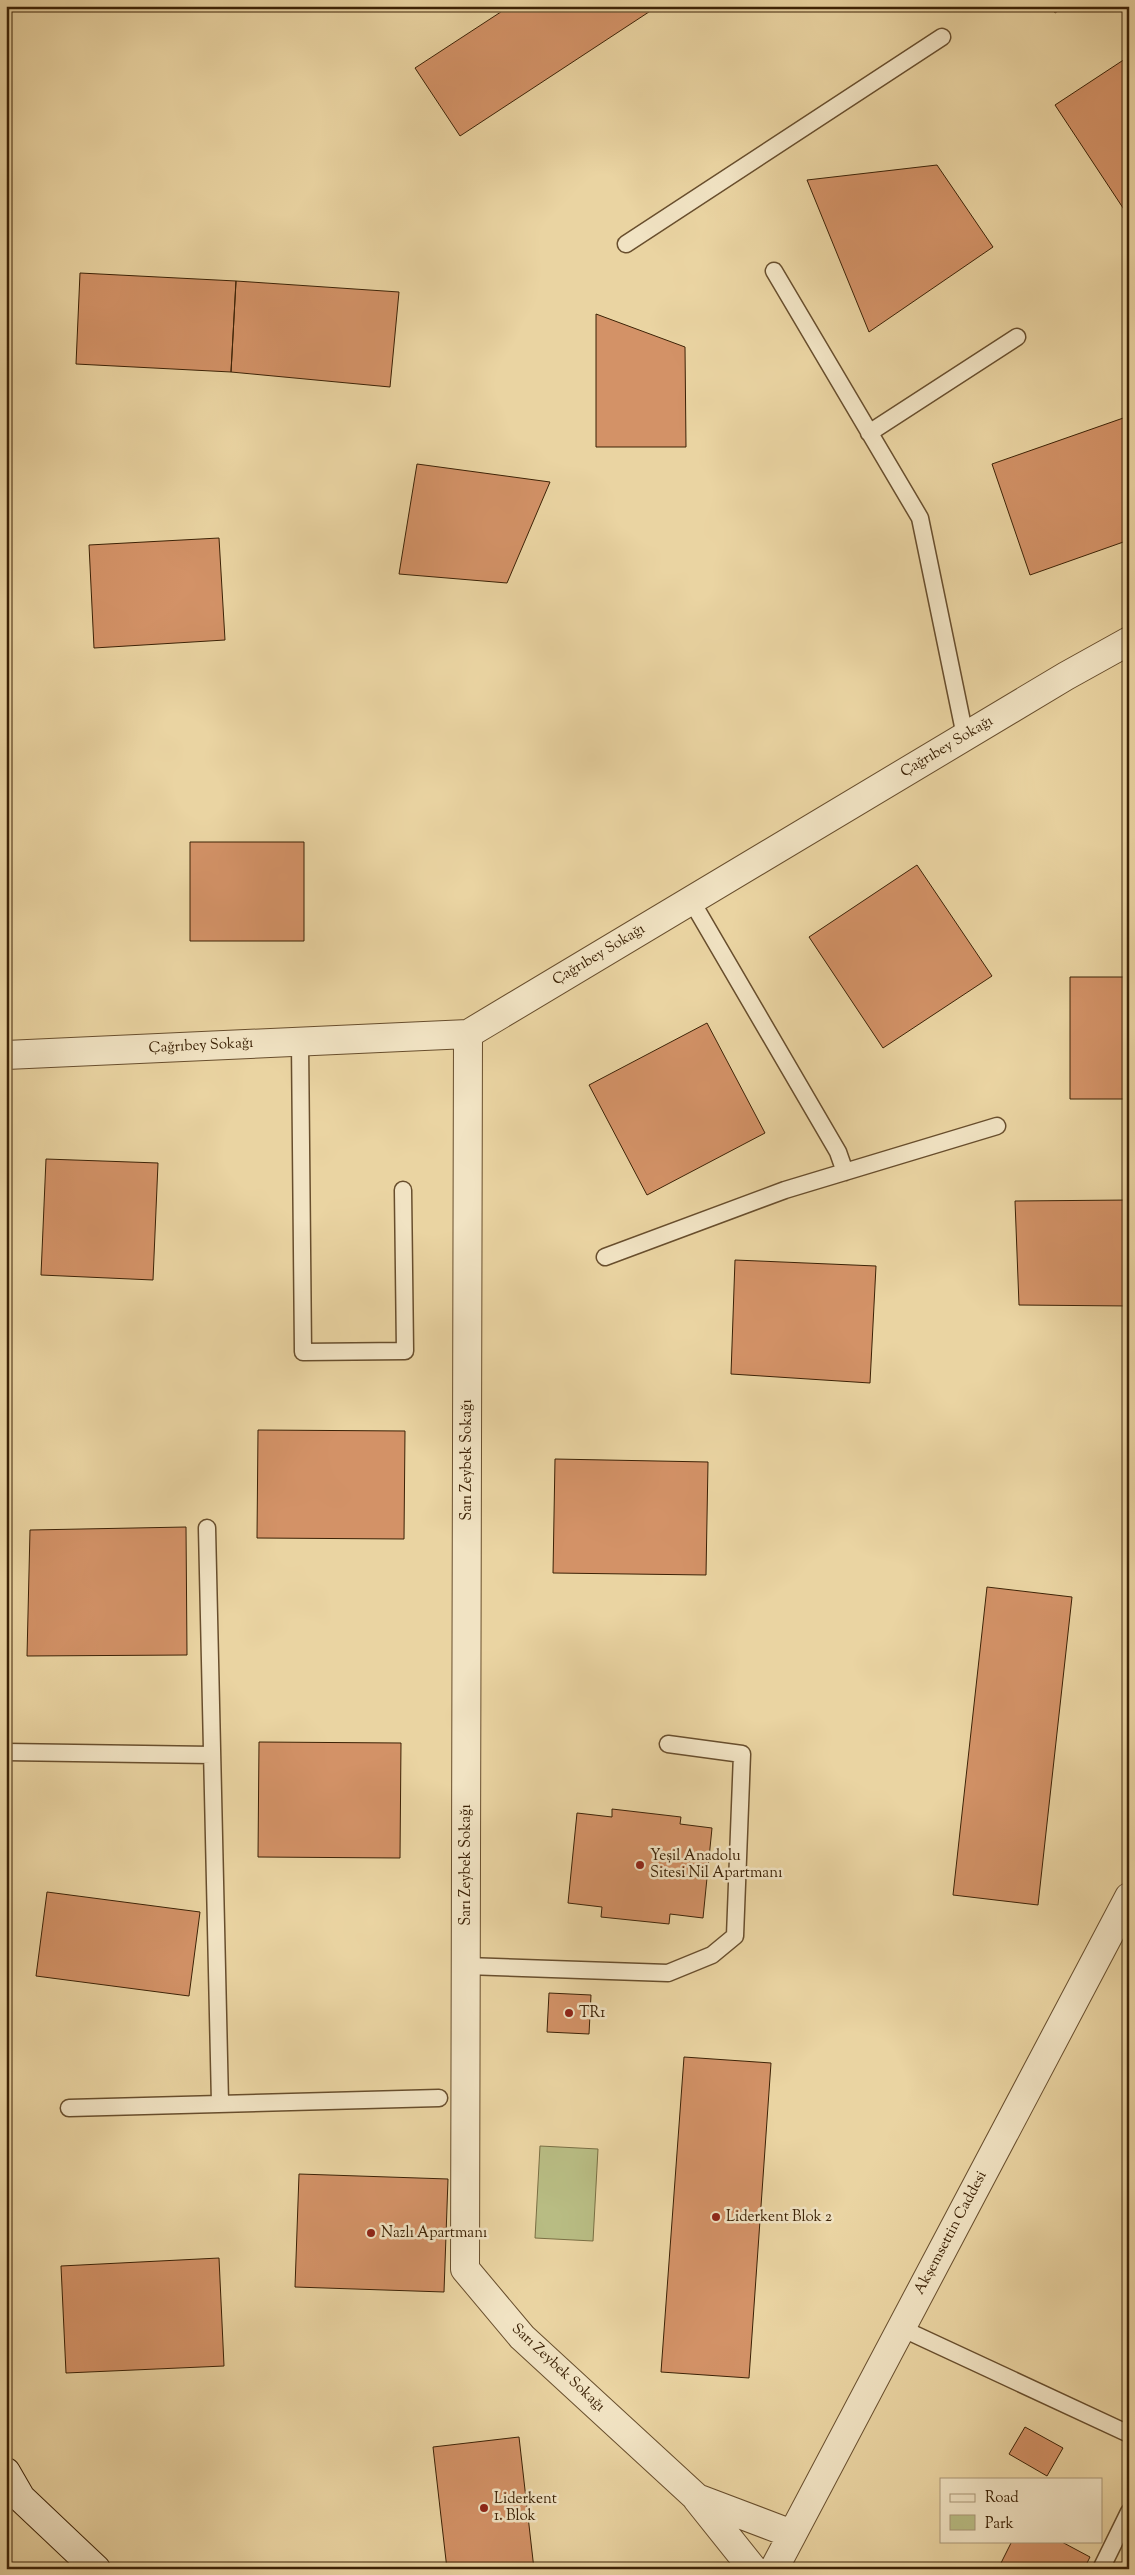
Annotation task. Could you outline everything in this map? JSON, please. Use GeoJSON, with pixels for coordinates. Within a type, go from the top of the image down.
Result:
{"type":"FeatureCollection","features":[{"type":"Feature","properties":{"kind":"street","name":"Çağrıbey Sokağı"},"geometry":{"type":"LineString","coordinates":[[6,1056],[468,1034],[965,736],[1129,641]]}},
{"type":"Feature","properties":{"kind":"street","name":"Sarı Zeybek Sokağı"},"geometry":{"type":"LineString","coordinates":[[468,1034],[465,2268],[522,2337],[696,2498],[792,2534]]}},
{"type":"Feature","properties":{"kind":"street","name":"Akşemsettin Caddesi"},"geometry":{"type":"LineString","coordinates":[[774,2569],[1129,1897]]}},
{"type":"Feature","properties":{"kind":"street"},"geometry":{"type":"LineString","coordinates":[[6,2472],[21,2498],[96,2569]]}},
{"type":"Feature","properties":{"kind":"street"},"geometry":{"type":"LineString","coordinates":[[696,2498],[753,2569]]}},
{"type":"Feature","properties":{"kind":"lane"},"geometry":{"type":"LineString","coordinates":[[626,244],[942,37]]}},
{"type":"Feature","properties":{"kind":"lane"},"geometry":{"type":"LineString","coordinates":[[774,271],[920,518],[965,736]]}},
{"type":"Feature","properties":{"kind":"lane"},"geometry":{"type":"LineString","coordinates":[[869,433],[1017,337]]}},
{"type":"Feature","properties":{"kind":"lane"},"geometry":{"type":"LineString","coordinates":[[691,900],[838,1152],[845,1172]]}},
{"type":"Feature","properties":{"kind":"lane"},"geometry":{"type":"LineString","coordinates":[[300,1042],[303,1352],[405,1351],[403,1190]]}},
{"type":"Feature","properties":{"kind":"lane"},"geometry":{"type":"LineString","coordinates":[[605,1257],[784,1190],[997,1126]]}},
{"type":"Feature","properties":{"kind":"lane"},"geometry":{"type":"LineString","coordinates":[[207,1528],[220,2103]]}},
{"type":"Feature","properties":{"kind":"lane"},"geometry":{"type":"LineString","coordinates":[[466,1966],[668,1973],[712,1955],[735,1936],[742,1754],[668,1744]]}},
{"type":"Feature","properties":{"kind":"lane"},"geometry":{"type":"LineString","coordinates":[[6,1752],[212,1755]]}},
{"type":"Feature","properties":{"kind":"lane"},"geometry":{"type":"LineString","coordinates":[[69,2108],[439,2098]]}},
{"type":"Feature","properties":{"kind":"lane"},"geometry":{"type":"LineString","coordinates":[[901,2328],[1129,2434]]}},
{"type":"Feature","properties":{"kind":"lane"},"geometry":{"type":"LineString","coordinates":[[1101,2569],[1129,2512]]}},
{"type":"Feature","properties":{"kind":"green space"},"geometry":{"type":"Polygon","coordinates":[[[540,2146],[598,2149],[593,2241],[535,2238],[540,2146]]]}},
{"type":"Feature","properties":{"kind":"building"},"geometry":{"type":"Polygon","coordinates":[[[510,6],[658,6],[460,136],[415,68],[510,6]]]}},
{"type":"Feature","properties":{"kind":"building"},"geometry":{"type":"Polygon","coordinates":[[[1050,6],[1066,6],[1055,13],[1050,6]]]}},
{"type":"Feature","properties":{"kind":"building"},"geometry":{"type":"Polygon","coordinates":[[[1129,58],[1129,217],[1055,105],[1129,58]]]}},
{"type":"Feature","properties":{"kind":"building"},"geometry":{"type":"Polygon","coordinates":[[[937,165],[993,247],[869,332],[807,180],[937,165]]]}},
{"type":"Feature","properties":{"kind":"building"},"geometry":{"type":"Polygon","coordinates":[[[80,273],[236,281],[231,372],[76,364],[80,273]]]}},
{"type":"Feature","properties":{"kind":"building"},"geometry":{"type":"Polygon","coordinates":[[[236,281],[399,292],[390,387],[231,372],[236,281]]]}},
{"type":"Feature","properties":{"kind":"building"},"geometry":{"type":"Polygon","coordinates":[[[596,314],[685,347],[686,447],[596,447],[596,314]]]}},
{"type":"Feature","properties":{"kind":"building"},"geometry":{"type":"Polygon","coordinates":[[[1129,416],[1129,540],[1030,575],[992,464],[1129,416]]]}},
{"type":"Feature","properties":{"kind":"building"},"geometry":{"type":"Polygon","coordinates":[[[417,464],[550,482],[507,583],[399,574],[417,464]]]}},
{"type":"Feature","properties":{"kind":"building"},"geometry":{"type":"Polygon","coordinates":[[[219,538],[225,640],[94,648],[89,545],[219,538]]]}},
{"type":"Feature","properties":{"kind":"building"},"geometry":{"type":"Polygon","coordinates":[[[190,842],[304,842],[304,941],[190,941],[190,842]]]}},
{"type":"Feature","properties":{"kind":"building"},"geometry":{"type":"Polygon","coordinates":[[[917,865],[992,976],[883,1048],[809,937],[917,865]]]}},
{"type":"Feature","properties":{"kind":"building"},"geometry":{"type":"Polygon","coordinates":[[[1070,977],[1129,977],[1129,1099],[1070,1099],[1070,977]]]}},
{"type":"Feature","properties":{"kind":"building"},"geometry":{"type":"Polygon","coordinates":[[[707,1023],[765,1133],[647,1195],[589,1085],[707,1023]]]}},
{"type":"Feature","properties":{"kind":"building"},"geometry":{"type":"Polygon","coordinates":[[[46,1159],[158,1163],[153,1280],[41,1275],[46,1159]]]}},
{"type":"Feature","properties":{"kind":"building"},"geometry":{"type":"Polygon","coordinates":[[[1129,1200],[1129,1306],[1019,1305],[1015,1201],[1129,1200]]]}},
{"type":"Feature","properties":{"kind":"building"},"geometry":{"type":"Polygon","coordinates":[[[735,1260],[876,1266],[870,1383],[731,1374],[735,1260]]]}},
{"type":"Feature","properties":{"kind":"building"},"geometry":{"type":"Polygon","coordinates":[[[258,1430],[405,1431],[404,1539],[257,1538],[258,1430]]]}},
{"type":"Feature","properties":{"kind":"building"},"geometry":{"type":"Polygon","coordinates":[[[555,1459],[708,1462],[706,1575],[553,1573],[555,1459]]]}},
{"type":"Feature","properties":{"kind":"building"},"geometry":{"type":"Polygon","coordinates":[[[186,1527],[187,1655],[27,1656],[30,1530],[186,1527]]]}},
{"type":"Feature","properties":{"kind":"building"},"geometry":{"type":"Polygon","coordinates":[[[987,1587],[1072,1597],[1038,1905],[953,1895],[987,1587]]]}},
{"type":"Feature","properties":{"kind":"building"},"geometry":{"type":"Polygon","coordinates":[[[259,1742],[401,1743],[400,1858],[258,1857],[259,1742]]]}},
{"type":"Feature","properties":{"kind":"building","name":"Yeşil Anadolu Sitesi Nil Apartmanı"},"geometry":{"type":"Polygon","coordinates":[[[612,1809],[681,1817],[680,1824],[712,1828],[703,1918],[670,1914],[669,1924],[601,1917],[602,1907],[568,1903],[577,1813],[612,1817],[612,1809]]]}},
{"type":"Feature","properties":{"kind":"building"},"geometry":{"type":"Polygon","coordinates":[[[47,1892],[200,1912],[189,1996],[36,1976],[47,1892]]]}},
{"type":"Feature","properties":{"kind":"building","name":"TR1"},"geometry":{"type":"Polygon","coordinates":[[[549,1993],[591,1995],[589,2034],[547,2032],[549,1993]]]}},
{"type":"Feature","properties":{"kind":"building","name":"Liderkent Blok 2"},"geometry":{"type":"Polygon","coordinates":[[[684,2057],[771,2063],[749,2378],[661,2372],[684,2057]]]}},
{"type":"Feature","properties":{"kind":"building","name":"Nazlı Apartmanı"},"geometry":{"type":"Polygon","coordinates":[[[299,2174],[448,2179],[444,2292],[295,2287],[299,2174]]]}},
{"type":"Feature","properties":{"kind":"building"},"geometry":{"type":"Polygon","coordinates":[[[219,2258],[224,2366],[66,2373],[61,2266],[219,2258]]]}},
{"type":"Feature","properties":{"kind":"building"},"geometry":{"type":"Polygon","coordinates":[[[1025,2427],[1063,2448],[1047,2476],[1009,2454],[1025,2427]]]}},
{"type":"Feature","properties":{"kind":"building","name":"Liderkent 1. Blok"},"geometry":{"type":"Polygon","coordinates":[[[519,2437],[534,2569],[447,2569],[433,2447],[519,2437]]]}},
{"type":"Feature","properties":{"kind":"building"},"geometry":{"type":"Polygon","coordinates":[[[1012,2542],[1062,2542],[1090,2557],[1084,2569],[998,2569],[1012,2542]]]}},
{"type":"Feature","properties":{"kind":"place","name":"Yeşil Anadolu Sitesi Nil Apartmanı"},"geometry":{"type":"Point","coordinates":[640,1865]}},
{"type":"Feature","properties":{"kind":"place","name":"TR1"},"geometry":{"type":"Point","coordinates":[569,2013]}},
{"type":"Feature","properties":{"kind":"place","name":"Liderkent Blok 2"},"geometry":{"type":"Point","coordinates":[716,2217]}},
{"type":"Feature","properties":{"kind":"place","name":"Nazlı Apartmanı"},"geometry":{"type":"Point","coordinates":[371,2233]}},
{"type":"Feature","properties":{"kind":"place","name":"Liderkent 1. Blok"},"geometry":{"type":"Point","coordinates":[484,2508]}}]}
